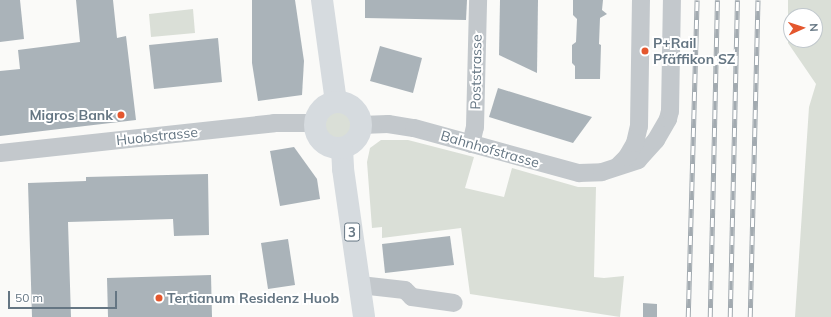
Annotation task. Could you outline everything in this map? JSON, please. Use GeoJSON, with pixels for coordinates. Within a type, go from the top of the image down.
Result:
{"type":"FeatureCollection","features":[{"type":"Feature","properties":{"kind":"main road"},"geometry":{"type":"LineString","coordinates":[[322,0],[336,102]]}},
{"type":"Feature","properties":{"kind":"main road"},"geometry":{"type":"LineString","coordinates":[[336,102],[352,106],[359,116],[360,125],[357,138],[342,148],[332,147],[322,142],[316,134],[314,124],[321,109],[336,102]]}},
{"type":"Feature","properties":{"kind":"main road","name":"3"},"geometry":{"type":"LineString","coordinates":[[342,148],[343,169],[364,317]]}},
{"type":"Feature","properties":{"kind":"street","name":"Poststrasse"},"geometry":{"type":"LineString","coordinates":[[471,144],[475,127],[478,0]]}},
{"type":"Feature","properties":{"kind":"street"},"geometry":{"type":"LineString","coordinates":[[618,166],[626,157],[638,136],[641,0]]}},
{"type":"Feature","properties":{"kind":"street","name":"Bahnhofstrasse"},"geometry":{"type":"LineString","coordinates":[[360,125],[388,124],[404,126],[579,173],[595,173],[638,160],[645,154],[662,130],[670,111],[672,0]]}},
{"type":"Feature","properties":{"kind":"street"},"geometry":{"type":"LineString","coordinates":[[639,106],[642,117],[652,123],[662,121],[670,111]]}},
{"type":"Feature","properties":{"kind":"street","name":"Huobstrasse"},"geometry":{"type":"LineString","coordinates":[[0,153],[274,123],[314,124]]}},
{"type":"Feature","properties":{"kind":"street"},"geometry":{"type":"LineString","coordinates":[[360,285],[405,290],[412,297],[454,303]]}},
{"type":"Feature","properties":{"kind":"shaded area"},"geometry":{"type":"Polygon","coordinates":[[[788,0],[831,0],[831,317],[795,317],[809,107],[816,84],[791,48],[823,48],[823,8],[788,8],[788,0]]]}},
{"type":"Feature","properties":{"kind":"shaded area"},"geometry":{"type":"Polygon","coordinates":[[[193,9],[195,33],[151,37],[149,14],[193,9]]]}},
{"type":"Feature","properties":{"kind":"shaded area"},"geometry":{"type":"Polygon","coordinates":[[[338,112],[347,116],[351,125],[347,134],[338,138],[329,134],[325,125],[329,116],[338,112]]]}},
{"type":"Feature","properties":{"kind":"shaded area"},"geometry":{"type":"Polygon","coordinates":[[[381,140],[408,140],[474,157],[465,188],[504,197],[512,168],[578,187],[596,187],[594,277],[604,278],[624,276],[620,317],[470,294],[461,228],[382,238],[382,227],[372,228],[367,162],[370,148],[381,140]]]}},
{"type":"Feature","properties":{"kind":"building"},"geometry":{"type":"Polygon","coordinates":[[[0,0],[20,0],[24,39],[0,42],[0,0]]]}},
{"type":"Feature","properties":{"kind":"building"},"geometry":{"type":"Polygon","coordinates":[[[76,0],[113,0],[117,38],[126,36],[136,120],[0,136],[0,71],[20,69],[18,50],[80,42],[76,0]]]}},
{"type":"Feature","properties":{"kind":"building"},"geometry":{"type":"Polygon","coordinates":[[[252,0],[295,0],[304,61],[302,95],[258,101],[252,63],[252,0]]]}},
{"type":"Feature","properties":{"kind":"building"},"geometry":{"type":"Polygon","coordinates":[[[365,0],[467,0],[466,20],[365,18],[365,0]]]}},
{"type":"Feature","properties":{"kind":"building"},"geometry":{"type":"Polygon","coordinates":[[[500,0],[538,0],[537,73],[499,55],[500,0]]]}},
{"type":"Feature","properties":{"kind":"building"},"geometry":{"type":"Polygon","coordinates":[[[573,0],[603,0],[602,10],[607,14],[600,18],[600,79],[575,79],[575,66],[572,63],[572,45],[576,42],[577,19],[573,15],[573,0]]]}},
{"type":"Feature","properties":{"kind":"building"},"geometry":{"type":"Polygon","coordinates":[[[218,38],[222,82],[154,89],[149,45],[218,38]]]}},
{"type":"Feature","properties":{"kind":"building"},"geometry":{"type":"Polygon","coordinates":[[[380,46],[422,58],[413,93],[370,81],[380,46]]]}},
{"type":"Feature","properties":{"kind":"building"},"geometry":{"type":"Polygon","coordinates":[[[498,88],[592,117],[573,143],[489,117],[498,88]]]}},
{"type":"Feature","properties":{"kind":"building"},"geometry":{"type":"Polygon","coordinates":[[[294,147],[317,179],[320,199],[280,206],[270,151],[294,147]]]}},
{"type":"Feature","properties":{"kind":"building"},"geometry":{"type":"Polygon","coordinates":[[[208,174],[209,235],[174,236],[173,219],[68,222],[71,317],[32,317],[28,183],[86,181],[86,177],[208,174]]]}},
{"type":"Feature","properties":{"kind":"building"},"geometry":{"type":"Polygon","coordinates":[[[450,236],[454,265],[385,273],[382,244],[450,236]]]}},
{"type":"Feature","properties":{"kind":"building"},"geometry":{"type":"Polygon","coordinates":[[[288,239],[295,285],[268,289],[261,243],[288,239]]]}},
{"type":"Feature","properties":{"kind":"building","name":"Tertianum Residenz Huob"},"geometry":{"type":"Polygon","coordinates":[[[211,275],[212,317],[108,317],[107,278],[211,275]]]}},
{"type":"Feature","properties":{"kind":"building"},"geometry":{"type":"Polygon","coordinates":[[[643,303],[657,304],[657,317],[643,317],[643,303]]]}},
{"type":"Feature","properties":{"kind":"railway"},"geometry":{"type":"LineString","coordinates":[[688,317],[697,0]]}},
{"type":"Feature","properties":{"kind":"railway"},"geometry":{"type":"LineString","coordinates":[[710,317],[717,0]]}},
{"type":"Feature","properties":{"kind":"railway"},"geometry":{"type":"LineString","coordinates":[[730,317],[737,0]]}},
{"type":"Feature","properties":{"kind":"railway"},"geometry":{"type":"LineString","coordinates":[[750,317],[758,0]]}},
{"type":"Feature","properties":{"kind":"place","name":"P+Rail Pfäffikon SZ"},"geometry":{"type":"Point","coordinates":[645,51]}},
{"type":"Feature","properties":{"kind":"place","name":"Migros Bank"},"geometry":{"type":"Point","coordinates":[121,115]}},
{"type":"Feature","properties":{"kind":"place","name":"Tertianum Residenz Huob"},"geometry":{"type":"Point","coordinates":[159,298]}}]}
